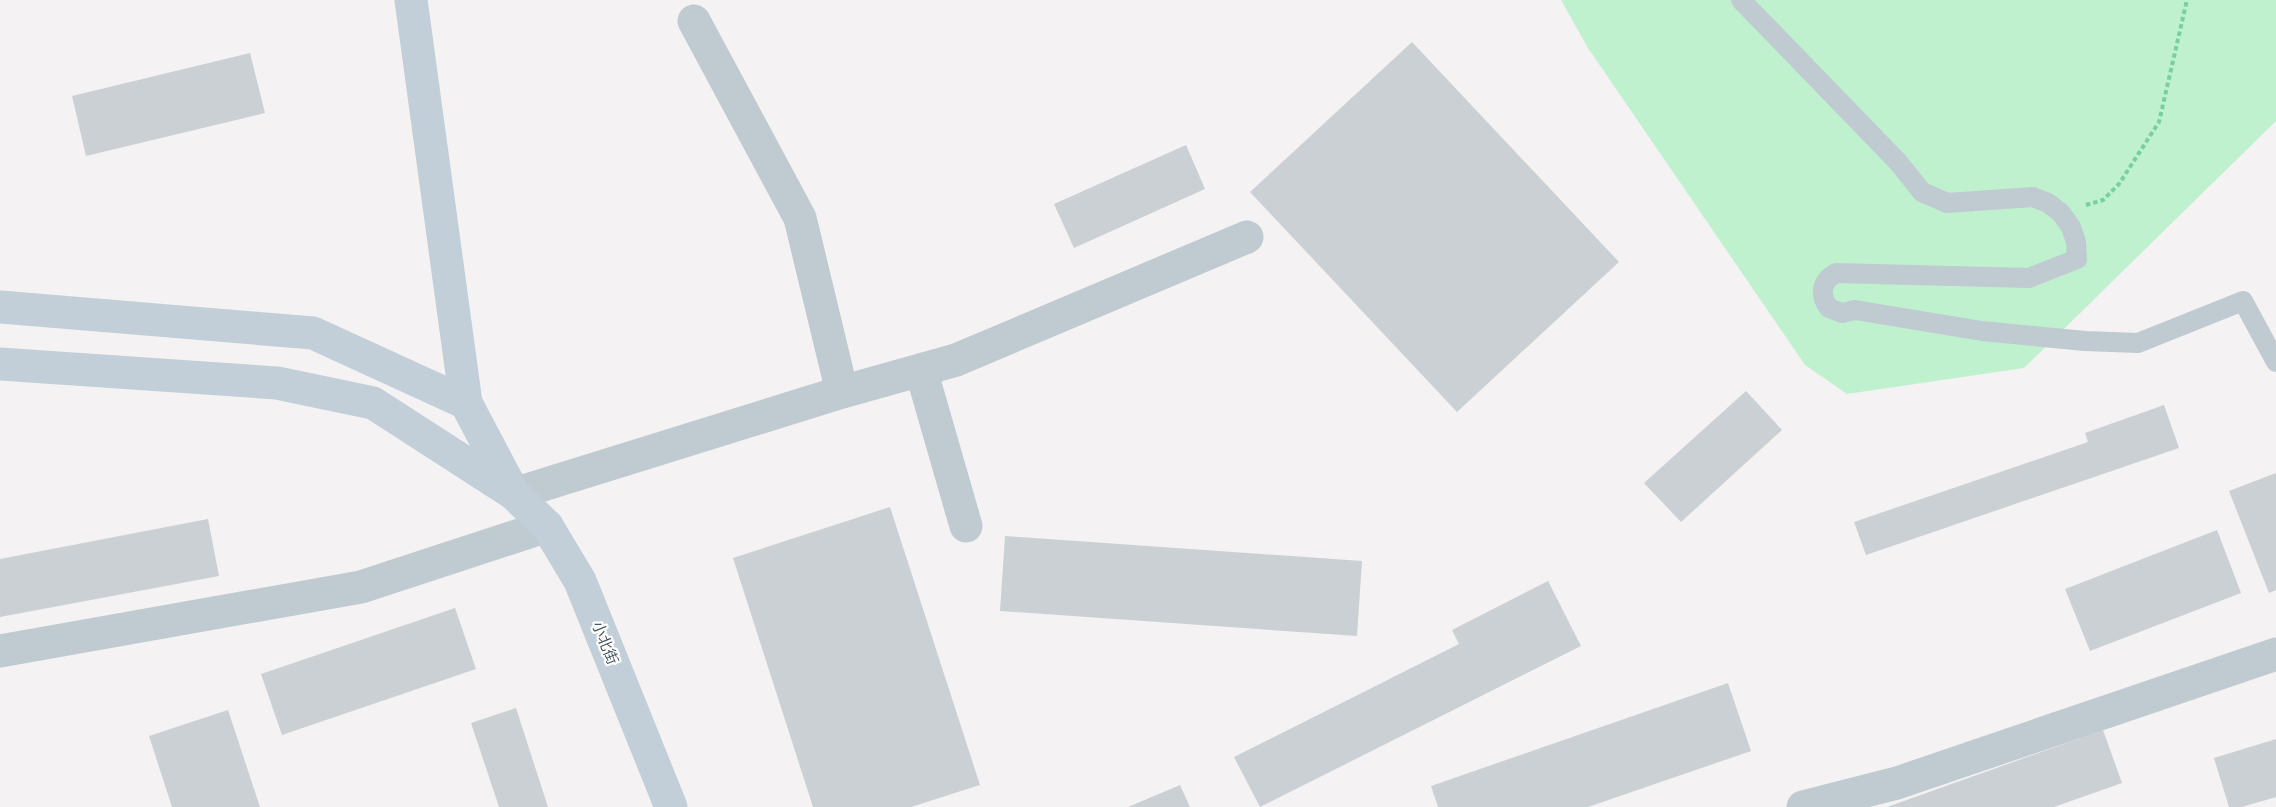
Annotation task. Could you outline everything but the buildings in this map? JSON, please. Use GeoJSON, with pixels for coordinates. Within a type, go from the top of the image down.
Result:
{"type":"FeatureCollection","features":[{"type":"Feature","properties":{"kind":"street"},"geometry":{"type":"LineString","coordinates":[[411,0],[466,403],[514,494]]}},
{"type":"Feature","properties":{"kind":"street"},"geometry":{"type":"LineString","coordinates":[[694,21],[801,218],[842,392]]}},
{"type":"Feature","properties":{"kind":"street"},"geometry":{"type":"LineString","coordinates":[[514,494],[842,392],[956,360],[1247,237]]}},
{"type":"Feature","properties":{"kind":"street"},"geometry":{"type":"LineString","coordinates":[[0,307],[313,333],[466,403]]}},
{"type":"Feature","properties":{"kind":"street"},"geometry":{"type":"LineString","coordinates":[[0,364],[278,384],[373,403],[514,494]]}},
{"type":"Feature","properties":{"kind":"street"},"geometry":{"type":"LineString","coordinates":[[921,370],[966,526]]}},
{"type":"Feature","properties":{"kind":"street"},"geometry":{"type":"LineString","coordinates":[[431,440],[466,403]]}},
{"type":"Feature","properties":{"kind":"street","name":"小北街"},"geometry":{"type":"LineString","coordinates":[[514,494],[546,526],[580,581],[671,807]]}},
{"type":"Feature","properties":{"kind":"street"},"geometry":{"type":"LineString","coordinates":[[0,651],[361,587],[546,526]]}},
{"type":"Feature","properties":{"kind":"street"},"geometry":{"type":"LineString","coordinates":[[1803,807],[1897,783],[2276,654]]}},
{"type":"Feature","properties":{"kind":"lane"},"geometry":{"type":"LineString","coordinates":[[1741,0],[1898,162],[1922,192],[1947,202],[2033,196],[2048,202],[2061,213],[2074,234],[2077,259],[2029,279],[1842,272],[1830,276],[1822,288],[1829,308],[1842,313],[1855,310],[1982,331],[2085,341],[2138,343],[2242,301],[2276,362]]}},
{"type":"Feature","properties":{"kind":"path"},"geometry":{"type":"LineString","coordinates":[[2061,213],[2103,200],[2120,184],[2159,122],[2187,0]]}},
{"type":"Feature","properties":{"kind":"green space"},"geometry":{"type":"Polygon","coordinates":[[[1561,0],[2276,0],[2276,121],[2024,368],[1847,394],[1805,365],[1588,48],[1561,0]]]}}]}
